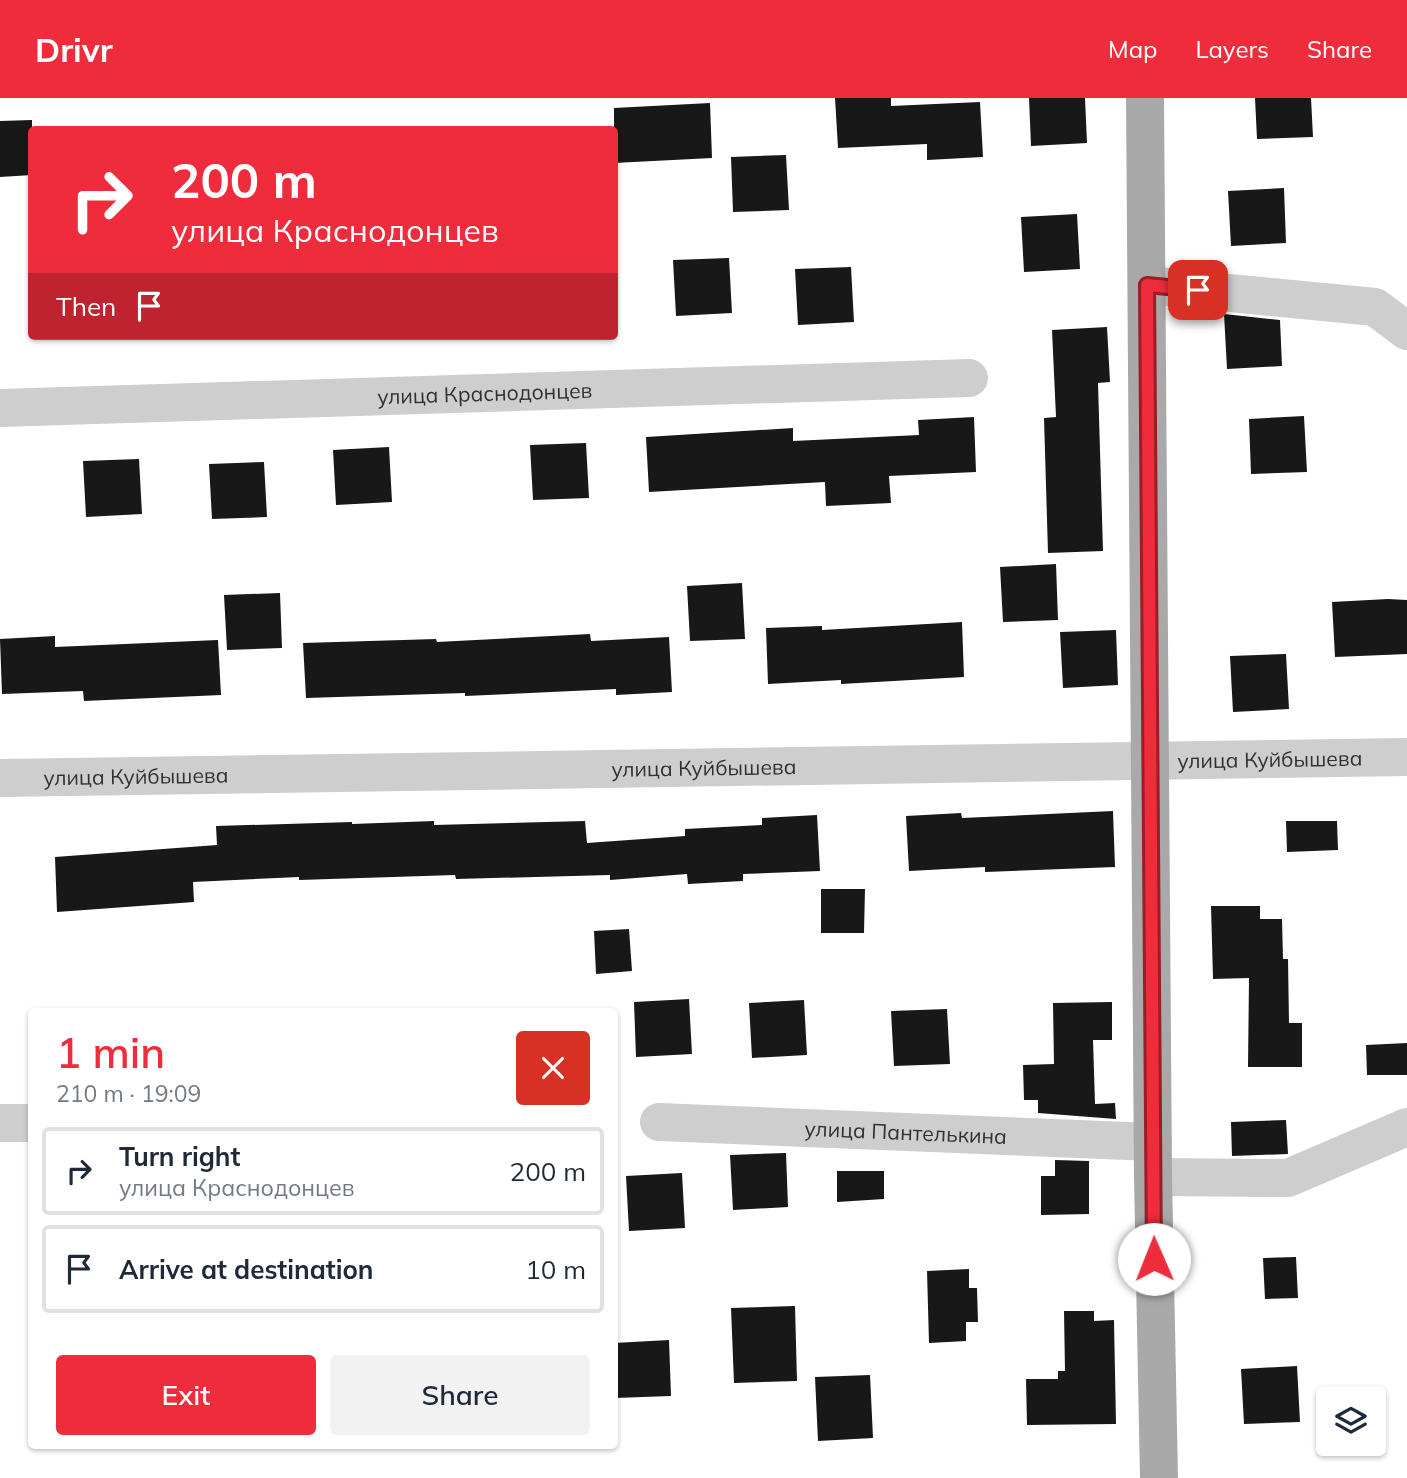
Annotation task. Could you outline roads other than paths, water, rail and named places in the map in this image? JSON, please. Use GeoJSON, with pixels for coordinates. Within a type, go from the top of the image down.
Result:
{"type":"FeatureCollection","features":[{"type":"Feature","properties":{"kind":"main road"},"geometry":{"type":"LineString","coordinates":[[1144,98],[1153,1159],[1159,1478]]}},
{"type":"Feature","properties":{"kind":"street"},"geometry":{"type":"LineString","coordinates":[[1147,285],[1375,307],[1407,331]]}},
{"type":"Feature","properties":{"kind":"street","name":"улица Краснодонцев"},"geometry":{"type":"LineString","coordinates":[[0,408],[969,378]]}},
{"type":"Feature","properties":{"kind":"street","name":"улица Куйбышева"},"geometry":{"type":"LineString","coordinates":[[0,778],[1407,757]]}},
{"type":"Feature","properties":{"kind":"street","name":"улица Пантелькина"},"geometry":{"type":"LineString","coordinates":[[659,1122],[1153,1159],[1288,1178],[1407,1128]]}},
{"type":"Feature","properties":{"kind":"street"},"geometry":{"type":"LineString","coordinates":[[0,1123],[28,1123]]}}]}
